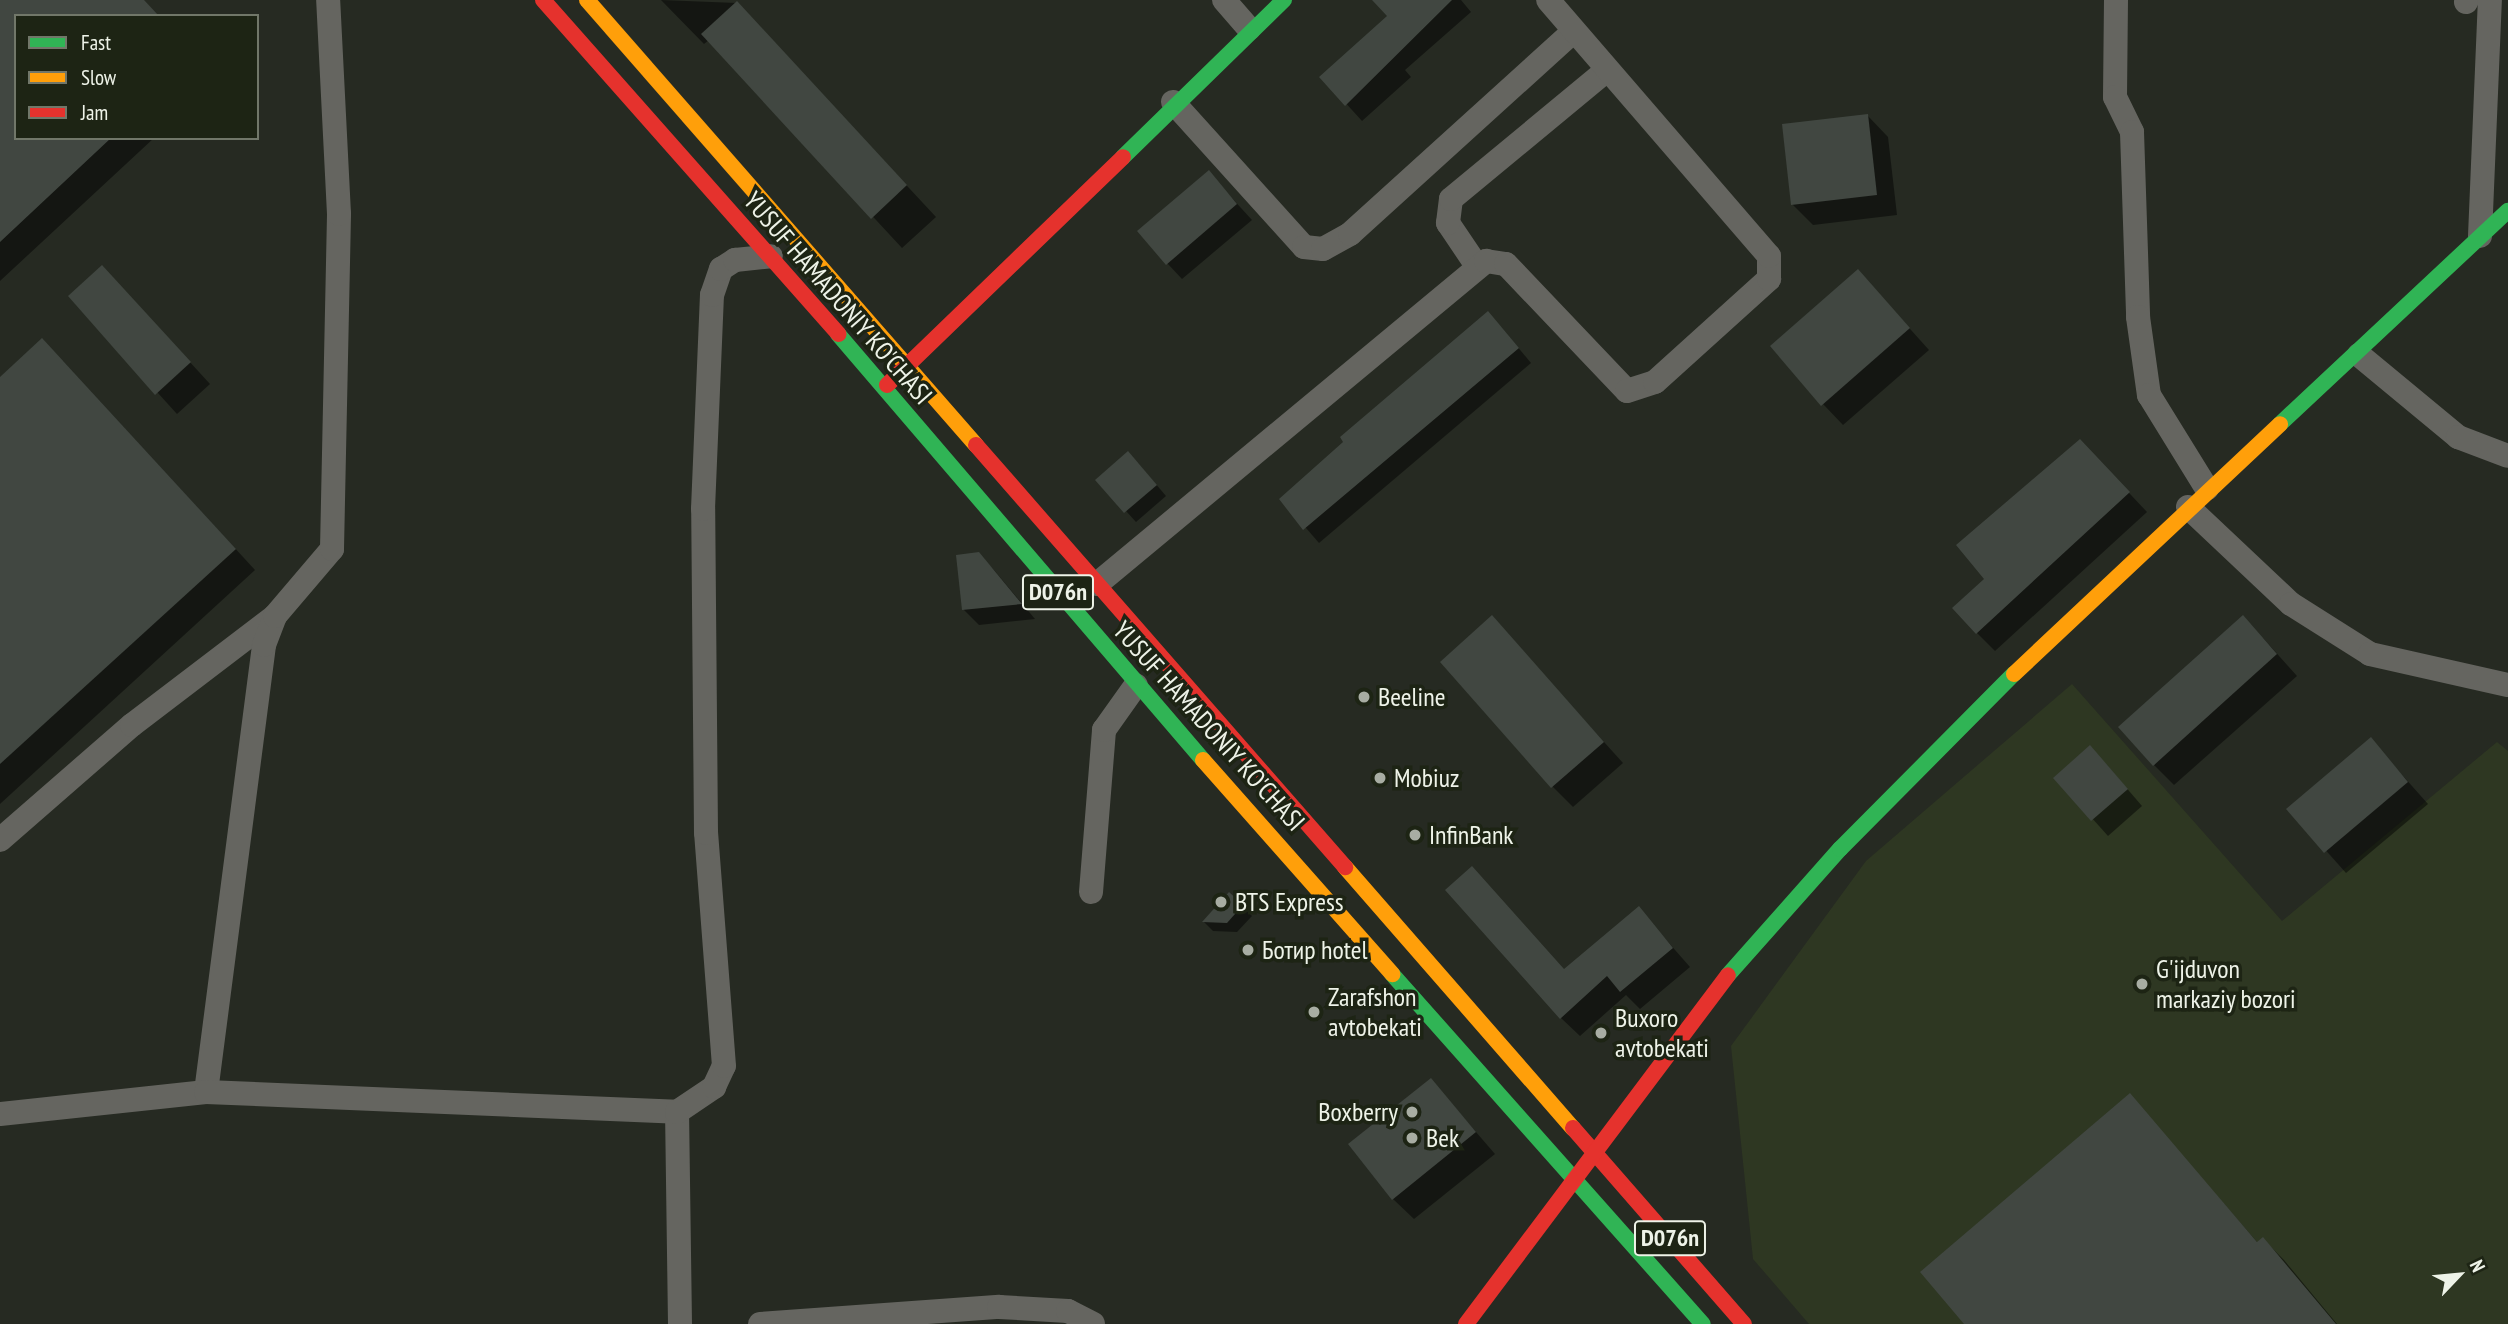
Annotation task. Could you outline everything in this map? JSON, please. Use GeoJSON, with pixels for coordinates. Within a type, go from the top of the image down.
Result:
{"type":"FeatureCollection","features":[{"type":"Feature","properties":{"kind":"main road","name":"YUSUF HAMADONIY KO'CHASI"},"geometry":{"type":"LineString","coordinates":[[543,0],[771,256],[1136,685],[1348,919],[1574,1182],[1703,1324]]}},
{"type":"Feature","properties":{"kind":"main road","name":"YUSUF HAMADONIY KO'CHASI"},"geometry":{"type":"LineString","coordinates":[[587,0],[910,363],[1097,584],[1744,1324]]}},
{"type":"Feature","properties":{"kind":"main road"},"geometry":{"type":"LineString","coordinates":[[883,389],[1173,102],[1249,29],[1284,0]]}},
{"type":"Feature","properties":{"kind":"main road"},"geometry":{"type":"LineString","coordinates":[[1466,1324],[1755,940],[1923,761],[2207,489],[2359,355],[2508,211]]}},
{"type":"Feature","properties":{"kind":"street"},"geometry":{"type":"LineString","coordinates":[[0,840],[132,725],[275,616],[328,559],[335,519],[339,214],[328,0]]}},
{"type":"Feature","properties":{"kind":"street"},"geometry":{"type":"LineString","coordinates":[[1224,0],[1249,29]]}},
{"type":"Feature","properties":{"kind":"street"},"geometry":{"type":"LineString","coordinates":[[1097,584],[1476,266],[1493,260],[1506,264],[1619,386],[1634,392],[1654,382],[1769,279],[1769,256],[1548,0]]}},
{"type":"Feature","properties":{"kind":"street"},"geometry":{"type":"LineString","coordinates":[[2116,0],[2115,97],[2132,132],[2138,317],[2149,395],[2207,489]]}},
{"type":"Feature","properties":{"kind":"street"},"geometry":{"type":"LineString","coordinates":[[2474,1],[2480,236]]}},
{"type":"Feature","properties":{"kind":"street"},"geometry":{"type":"LineString","coordinates":[[1173,102],[1304,247],[1323,249],[1350,234],[1574,31]]}},
{"type":"Feature","properties":{"kind":"street"},"geometry":{"type":"LineString","coordinates":[[1476,266],[1448,223],[1451,199],[1607,70]]}},
{"type":"Feature","properties":{"kind":"street"},"geometry":{"type":"LineString","coordinates":[[0,1114],[206,1092],[677,1112],[714,1087],[724,1066],[706,833],[703,509],[712,295],[721,269],[735,260],[771,256]]}},
{"type":"Feature","properties":{"kind":"street"},"geometry":{"type":"LineString","coordinates":[[2359,355],[2459,437],[2508,456]]}},
{"type":"Feature","properties":{"kind":"street"},"geometry":{"type":"LineString","coordinates":[[2188,507],[2291,604],[2370,654],[2508,685]]}},
{"type":"Feature","properties":{"kind":"street"},"geometry":{"type":"LineString","coordinates":[[206,1092],[261,663],[275,616]]}},
{"type":"Feature","properties":{"kind":"street"},"geometry":{"type":"LineString","coordinates":[[1091,892],[1104,730],[1136,685]]}},
{"type":"Feature","properties":{"kind":"street"},"geometry":{"type":"LineString","coordinates":[[677,1112],[680,1324]]}},
{"type":"Feature","properties":{"kind":"street"},"geometry":{"type":"LineString","coordinates":[[760,1324],[999,1307],[1069,1311],[1093,1324]]}},
{"type":"Feature","properties":{"kind":"shaded area","name":"G'ijduvon markaziy bozori"},"geometry":{"type":"Polygon","coordinates":[[[2072,684],[2282,921],[2497,742],[2508,751],[2508,1324],[1809,1324],[1753,1259],[1731,1046],[1866,861],[2072,684]]]}},
{"type":"Feature","properties":{"kind":"building"},"geometry":{"type":"Polygon","coordinates":[[[0,0],[144,0],[157,14],[14,14],[14,140],[109,140],[0,242],[0,0]]]}},
{"type":"Feature","properties":{"kind":"building"},"geometry":{"type":"Polygon","coordinates":[[[1372,0],[1452,0],[1345,106],[1319,77],[1387,16],[1372,0]]]}},
{"type":"Feature","properties":{"kind":"building"},"geometry":{"type":"Polygon","coordinates":[[[737,1],[907,185],[871,219],[701,34],[737,1]]]}},
{"type":"Feature","properties":{"kind":"building"},"geometry":{"type":"Polygon","coordinates":[[[1868,114],[1877,195],[1791,205],[1782,124],[1868,114]]]}},
{"type":"Feature","properties":{"kind":"building"},"geometry":{"type":"Polygon","coordinates":[[[1209,170],[1237,204],[1166,265],[1137,231],[1209,170]]]}},
{"type":"Feature","properties":{"kind":"building"},"geometry":{"type":"Polygon","coordinates":[[[102,265],[191,362],[155,395],[68,296],[102,265]]]}},
{"type":"Feature","properties":{"kind":"building"},"geometry":{"type":"Polygon","coordinates":[[[1858,269],[1910,328],[1821,406],[1770,346],[1858,269]]]}},
{"type":"Feature","properties":{"kind":"building"},"geometry":{"type":"Polygon","coordinates":[[[1488,311],[1519,348],[1303,530],[1279,499],[1343,442],[1340,437],[1488,311]]]}},
{"type":"Feature","properties":{"kind":"building"},"geometry":{"type":"Polygon","coordinates":[[[42,338],[236,549],[0,764],[0,377],[42,338]]]}},
{"type":"Feature","properties":{"kind":"building"},"geometry":{"type":"Polygon","coordinates":[[[2080,439],[2130,492],[1976,634],[1952,608],[1984,579],[1956,545],[2080,439]]]}},
{"type":"Feature","properties":{"kind":"building"},"geometry":{"type":"Polygon","coordinates":[[[1128,451],[1157,485],[1124,513],[1095,480],[1128,451]]]}},
{"type":"Feature","properties":{"kind":"building"},"geometry":{"type":"Polygon","coordinates":[[[979,552],[1022,604],[962,610],[956,555],[979,552]]]}},
{"type":"Feature","properties":{"kind":"building"},"geometry":{"type":"Polygon","coordinates":[[[1492,615],[1604,742],[1551,788],[1440,662],[1492,615]]]}},
{"type":"Feature","properties":{"kind":"building"},"geometry":{"type":"Polygon","coordinates":[[[2243,615],[2277,654],[2153,766],[2118,727],[2243,615]]]}},
{"type":"Feature","properties":{"kind":"building"},"geometry":{"type":"Polygon","coordinates":[[[2371,737],[2408,782],[2324,853],[2286,809],[2371,737]]]}},
{"type":"Feature","properties":{"kind":"building"},"geometry":{"type":"Polygon","coordinates":[[[2090,745],[2128,789],[2091,821],[2053,778],[2090,745]]]}},
{"type":"Feature","properties":{"kind":"building"},"geometry":{"type":"Polygon","coordinates":[[[1472,866],[1564,969],[1639,906],[1673,948],[1620,992],[1607,976],[1560,1019],[1445,890],[1472,866]]]}},
{"type":"Feature","properties":{"kind":"building"},"geometry":{"type":"Polygon","coordinates":[[[1229,892],[1243,905],[1227,923],[1202,922],[1229,892]]]}},
{"type":"Feature","properties":{"kind":"building","name":"Bek"},"geometry":{"type":"Polygon","coordinates":[[[1431,1078],[1476,1132],[1392,1200],[1348,1144],[1431,1078]]]}},
{"type":"Feature","properties":{"kind":"building"},"geometry":{"type":"Polygon","coordinates":[[[2130,1093],[2257,1242],[2263,1237],[2336,1324],[1964,1324],[1920,1272],[2130,1093]]]}},
{"type":"Feature","properties":{"kind":"traffic: fast"},"geometry":{"type":"LineString","coordinates":[[1123,157],[1284,0]]}},
{"type":"Feature","properties":{"kind":"traffic: fast"},"geometry":{"type":"LineString","coordinates":[[2280,424],[2508,211]]}},
{"type":"Feature","properties":{"kind":"traffic: fast"},"geometry":{"type":"LineString","coordinates":[[838,334],[1203,760]]}},
{"type":"Feature","properties":{"kind":"traffic: fast"},"geometry":{"type":"LineString","coordinates":[[1728,975],[1840,849],[2014,674]]}},
{"type":"Feature","properties":{"kind":"traffic: fast"},"geometry":{"type":"LineString","coordinates":[[1392,974],[1703,1324]]}},
{"type":"Feature","properties":{"kind":"traffic: slow"},"geometry":{"type":"LineString","coordinates":[[587,0],[976,445]]}},
{"type":"Feature","properties":{"kind":"traffic: slow"},"geometry":{"type":"LineString","coordinates":[[2014,674],[2280,424]]}},
{"type":"Feature","properties":{"kind":"traffic: slow"},"geometry":{"type":"LineString","coordinates":[[1203,760],[1392,974]]}},
{"type":"Feature","properties":{"kind":"traffic: slow"},"geometry":{"type":"LineString","coordinates":[[1345,867],[1573,1128]]}},
{"type":"Feature","properties":{"kind":"traffic: jam"},"geometry":{"type":"LineString","coordinates":[[543,0],[838,334]]}},
{"type":"Feature","properties":{"kind":"traffic: jam"},"geometry":{"type":"LineString","coordinates":[[887,385],[1123,157]]}},
{"type":"Feature","properties":{"kind":"traffic: jam"},"geometry":{"type":"LineString","coordinates":[[976,445],[1345,867]]}},
{"type":"Feature","properties":{"kind":"traffic: jam"},"geometry":{"type":"LineString","coordinates":[[1466,1324],[1728,975]]}},
{"type":"Feature","properties":{"kind":"traffic: jam"},"geometry":{"type":"LineString","coordinates":[[1573,1128],[1744,1324]]}},
{"type":"Feature","properties":{"kind":"place","name":"Beeline"},"geometry":{"type":"Point","coordinates":[1364,697]}},
{"type":"Feature","properties":{"kind":"place","name":"Mobiuz"},"geometry":{"type":"Point","coordinates":[1380,778]}},
{"type":"Feature","properties":{"kind":"place","name":"InfinBank"},"geometry":{"type":"Point","coordinates":[1415,835]}},
{"type":"Feature","properties":{"kind":"place","name":"BTS Express"},"geometry":{"type":"Point","coordinates":[1221,902]}},
{"type":"Feature","properties":{"kind":"place","name":"Ботир hotel"},"geometry":{"type":"Point","coordinates":[1248,950]}},
{"type":"Feature","properties":{"kind":"place","name":"G'ijduvon markaziy bozori"},"geometry":{"type":"Point","coordinates":[2142,984]}},
{"type":"Feature","properties":{"kind":"place","name":"Zarafshon avtobekati"},"geometry":{"type":"Point","coordinates":[1314,1012]}},
{"type":"Feature","properties":{"kind":"place","name":"Buxoro avtobekati"},"geometry":{"type":"Point","coordinates":[1601,1033]}},
{"type":"Feature","properties":{"kind":"place","name":"Boxberry"},"geometry":{"type":"Point","coordinates":[1412,1112]}},
{"type":"Feature","properties":{"kind":"place","name":"Bek"},"geometry":{"type":"Point","coordinates":[1412,1138]}}]}
